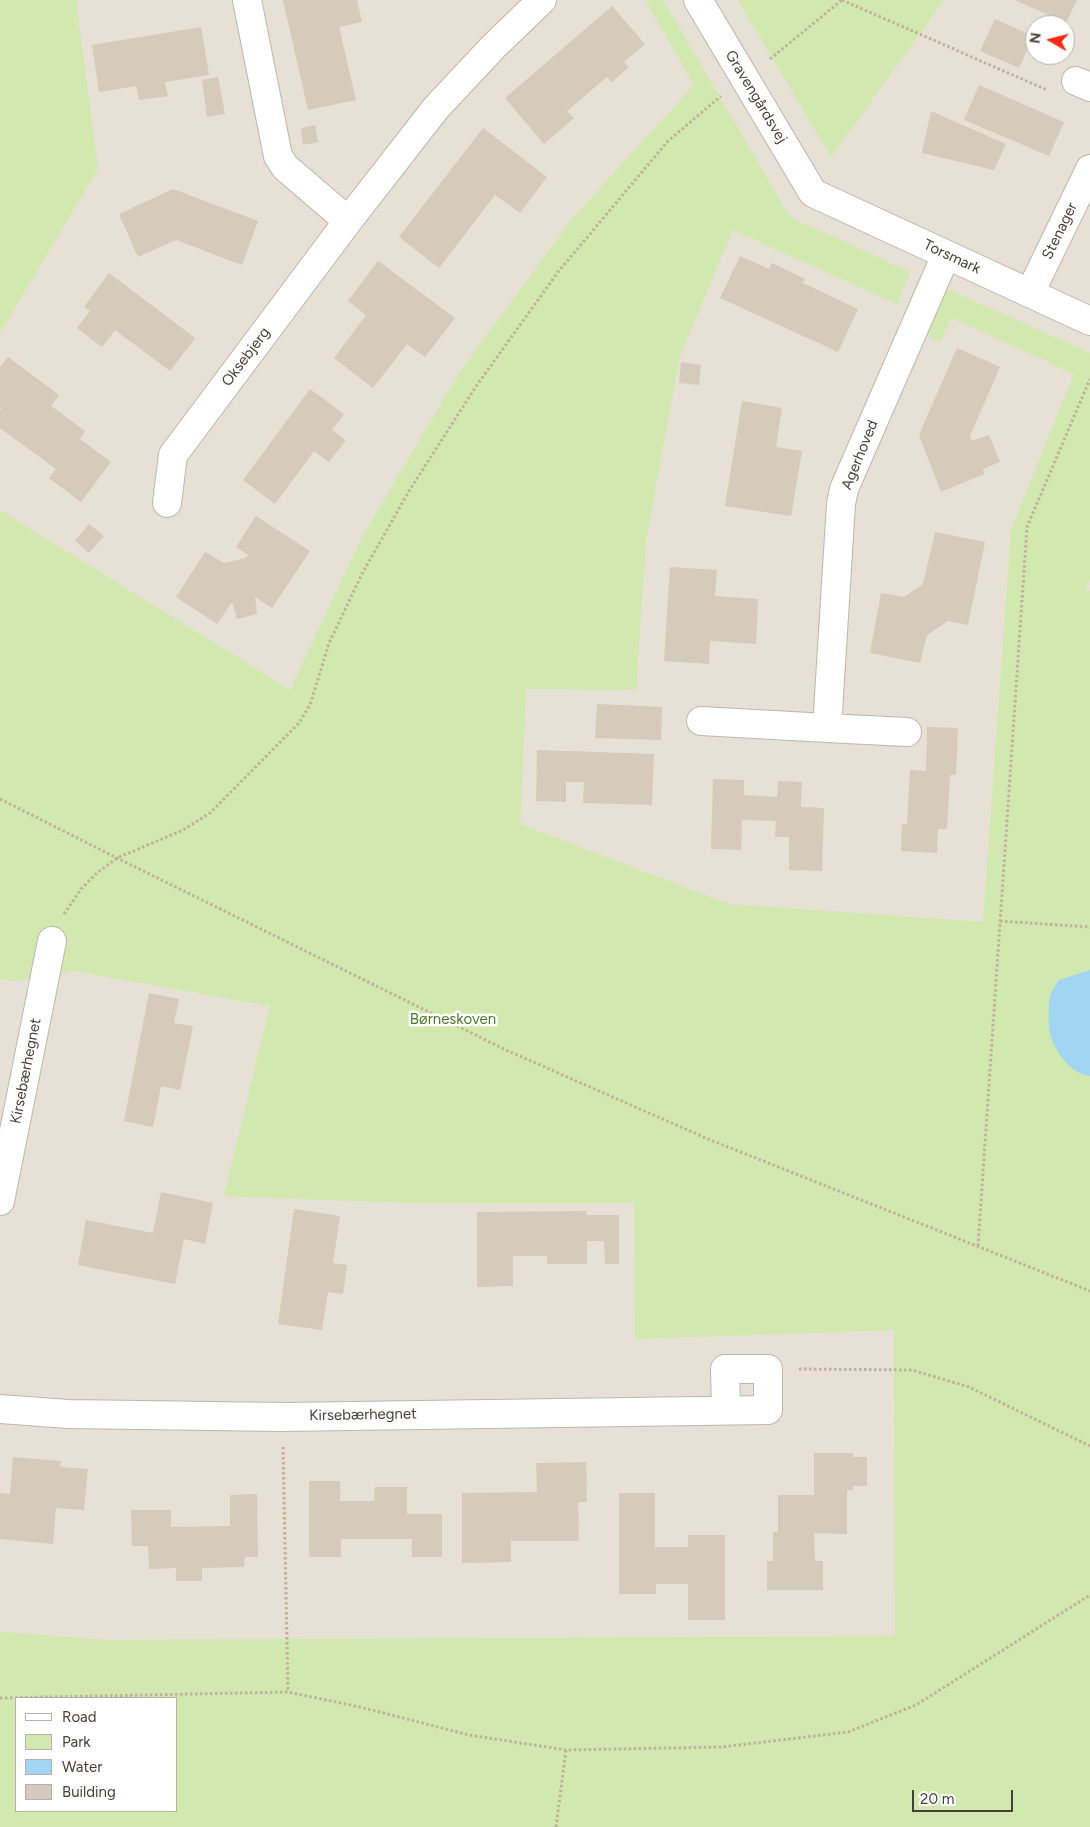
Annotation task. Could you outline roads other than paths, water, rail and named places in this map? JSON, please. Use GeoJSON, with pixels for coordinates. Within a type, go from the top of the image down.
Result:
{"type":"FeatureCollection","features":[{"type":"Feature","properties":{"kind":"street"},"geometry":{"type":"LineString","coordinates":[[248,0],[278,156],[285,167],[348,220]]}},
{"type":"Feature","properties":{"kind":"street","name":"Oksebjerg"},"geometry":{"type":"LineString","coordinates":[[166,503],[173,455],[348,220],[436,108],[494,46],[542,0]]}},
{"type":"Feature","properties":{"kind":"street","name":"Gravengårdsvej"},"geometry":{"type":"LineString","coordinates":[[698,0],[813,193]]}},
{"type":"Feature","properties":{"kind":"street","name":"Stenager"},"geometry":{"type":"LineString","coordinates":[[1030,292],[1090,169]]}},
{"type":"Feature","properties":{"kind":"street","name":"Torsmark"},"geometry":{"type":"LineString","coordinates":[[813,193],[1090,321]]}},
{"type":"Feature","properties":{"kind":"street","name":"Agerhoved"},"geometry":{"type":"LineString","coordinates":[[828,728],[841,504],[844,489],[946,255]]}},
{"type":"Feature","properties":{"kind":"street"},"geometry":{"type":"LineString","coordinates":[[701,721],[907,732]]}},
{"type":"Feature","properties":{"kind":"street","name":"Kirsebærhegnet"},"geometry":{"type":"LineString","coordinates":[[0,1201],[52,941]]}},
{"type":"Feature","properties":{"kind":"street","name":"Kirsebærhegnet"},"geometry":{"type":"LineString","coordinates":[[0,1409],[68,1414],[282,1417],[768,1410],[768,1369],[726,1369],[726,1410]]}},
{"type":"Feature","properties":{"kind":"water"},"geometry":{"type":"Polygon","coordinates":[[[1090,970],[1090,1076],[1077,1072],[1066,1063],[1058,1052],[1051,1036],[1049,1025],[1049,1001],[1052,990],[1059,980],[1090,970]]]}},
{"type":"Feature","properties":{"kind":"park label","name":"Børneskoven"},"geometry":{"type":"Point","coordinates":[453,1020]}}]}
